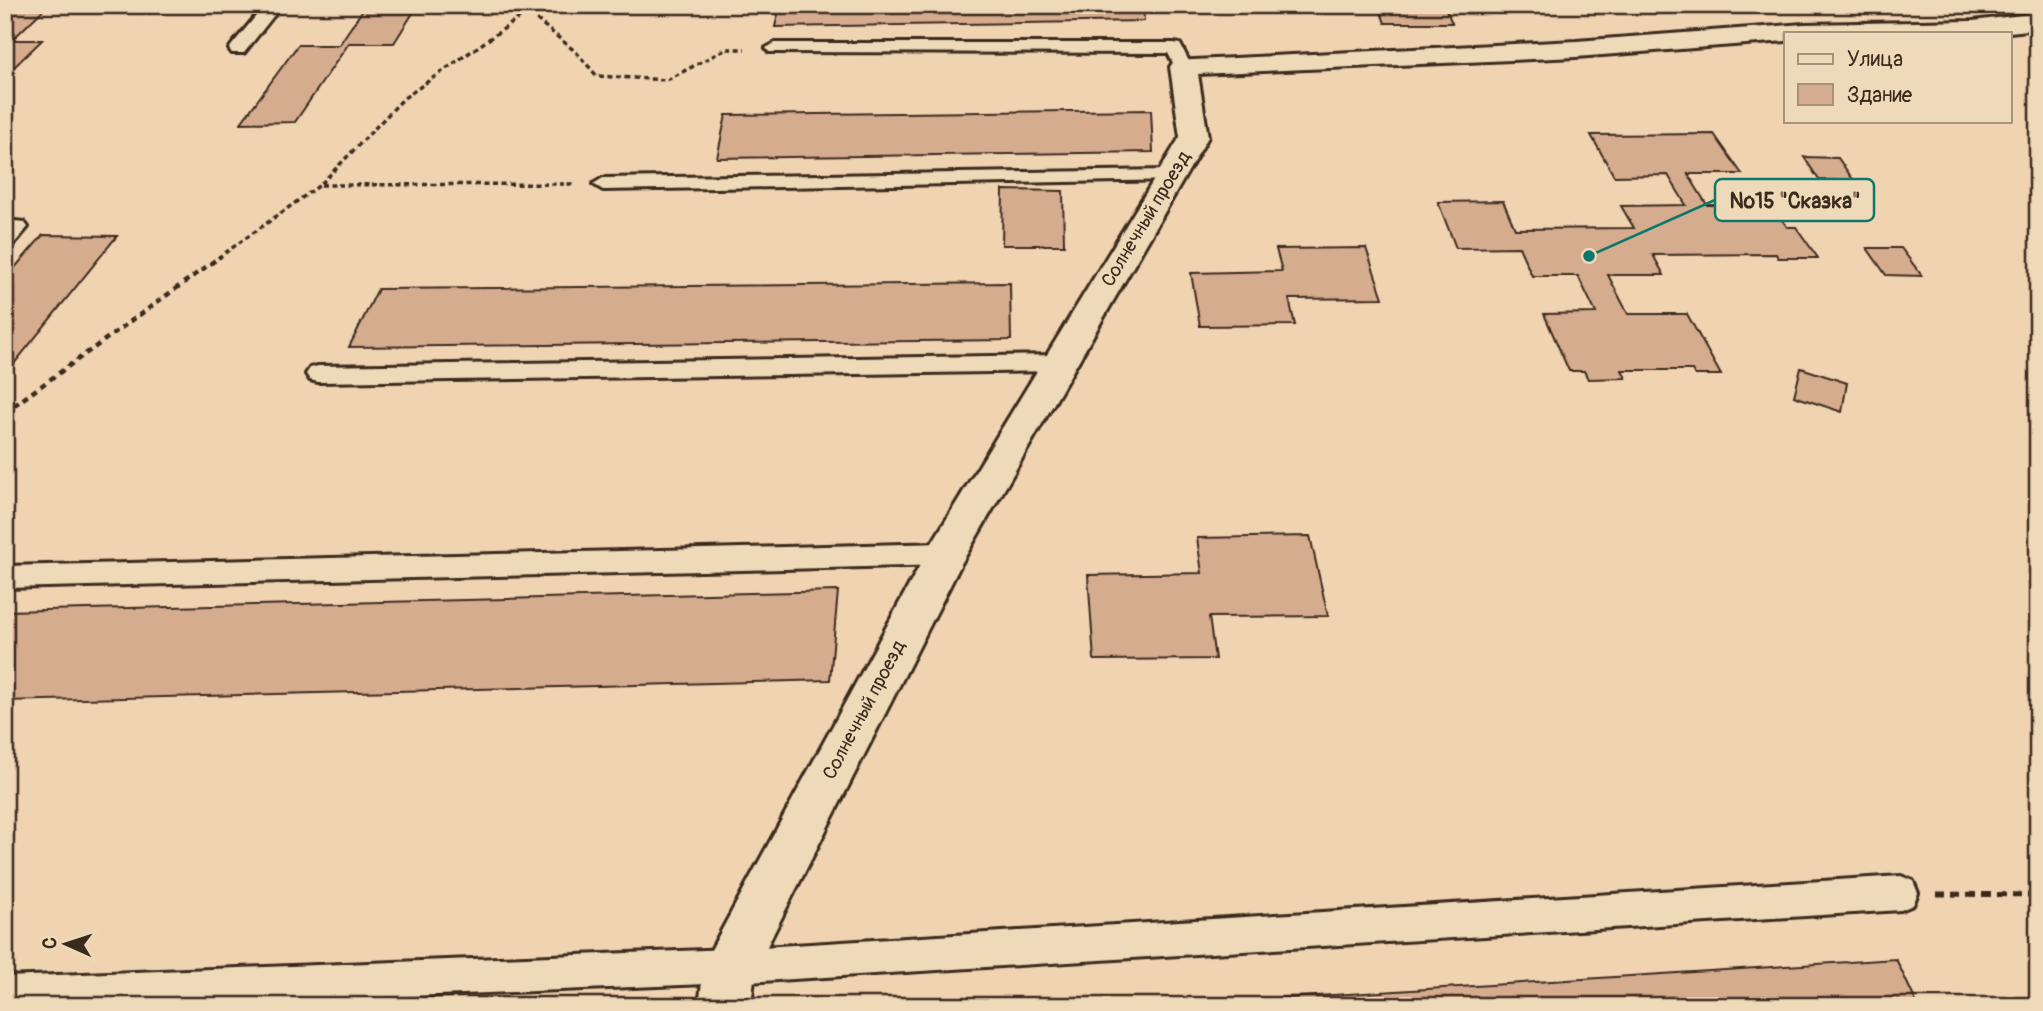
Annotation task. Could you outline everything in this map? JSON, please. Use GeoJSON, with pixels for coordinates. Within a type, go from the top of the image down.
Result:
{"type":"FeatureCollection","features":[{"type":"Feature","properties":{"kind":"street"},"geometry":{"type":"LineString","coordinates":[[1804,32],[1973,29],[2038,21]]}},
{"type":"Feature","properties":{"kind":"street"},"geometry":{"type":"LineString","coordinates":[[1183,67],[1576,49],[1784,33]]}},
{"type":"Feature","properties":{"kind":"street","name":"Солнечный проезд"},"geometry":{"type":"LineString","coordinates":[[725,1006],[730,966],[946,554],[1194,137],[1183,67]]}},
{"type":"Feature","properties":{"kind":"lane"},"geometry":{"type":"LineString","coordinates":[[238,49],[274,5]]}},
{"type":"Feature","properties":{"kind":"lane"},"geometry":{"type":"LineString","coordinates":[[775,48],[1174,48],[1183,67]]}},
{"type":"Feature","properties":{"kind":"lane"},"geometry":{"type":"LineString","coordinates":[[603,184],[1172,176]]}},
{"type":"Feature","properties":{"kind":"lane"},"geometry":{"type":"LineString","coordinates":[[5,227],[17,227],[5,240]]}},
{"type":"Feature","properties":{"kind":"lane"},"geometry":{"type":"LineString","coordinates":[[318,374],[1060,363]]}},
{"type":"Feature","properties":{"kind":"lane"},"geometry":{"type":"LineString","coordinates":[[5,577],[946,554]]}},
{"type":"Feature","properties":{"kind":"lane"},"geometry":{"type":"LineString","coordinates":[[5,995],[730,966],[1900,893]]}},
{"type":"Feature","properties":{"kind":"path"},"geometry":{"type":"LineString","coordinates":[[5,411],[320,185],[404,98],[530,14],[538,5]]}},
{"type":"Feature","properties":{"kind":"path"},"geometry":{"type":"LineString","coordinates":[[530,14],[576,52],[597,76],[667,80],[726,49],[775,48]]}},
{"type":"Feature","properties":{"kind":"path"},"geometry":{"type":"LineString","coordinates":[[320,185],[603,184]]}},
{"type":"Feature","properties":{"kind":"path"},"geometry":{"type":"LineString","coordinates":[[1900,893],[2038,895]]}},
{"type":"Feature","properties":{"kind":"building"},"geometry":{"type":"Polygon","coordinates":[[[5,5],[48,5],[12,40],[42,40],[5,76],[5,5]]]}},
{"type":"Feature","properties":{"kind":"building"},"geometry":{"type":"Polygon","coordinates":[[[366,5],[418,5],[394,43],[349,43],[295,122],[241,123],[298,45],[339,45],[366,5]]]}},
{"type":"Feature","properties":{"kind":"building"},"geometry":{"type":"Polygon","coordinates":[[[518,5],[517,8],[452,7],[518,5]]]}},
{"type":"Feature","properties":{"kind":"building"},"geometry":{"type":"Polygon","coordinates":[[[780,5],[1143,5],[1144,21],[775,27],[780,5]]]}},
{"type":"Feature","properties":{"kind":"building"},"geometry":{"type":"Polygon","coordinates":[[[1378,5],[1444,5],[1452,23],[1385,23],[1378,5]]]}},
{"type":"Feature","properties":{"kind":"building"},"geometry":{"type":"Polygon","coordinates":[[[1151,110],[1153,152],[717,158],[726,115],[1151,110]]]}},
{"type":"Feature","properties":{"kind":"building"},"geometry":{"type":"Polygon","coordinates":[[[1714,134],[1742,174],[1688,174],[1707,205],[1772,205],[1787,227],[1796,227],[1818,258],[1778,258],[1776,254],[1653,255],[1664,275],[1608,275],[1628,314],[1687,314],[1721,375],[1695,375],[1692,370],[1622,370],[1626,378],[1588,379],[1584,371],[1569,371],[1544,314],[1596,313],[1578,276],[1532,276],[1519,247],[1456,248],[1438,202],[1503,201],[1515,229],[1634,228],[1621,206],[1686,205],[1668,175],[1614,176],[1591,135],[1714,134]]]}},
{"type":"Feature","properties":{"kind":"building"},"geometry":{"type":"Polygon","coordinates":[[[1804,157],[1838,158],[1854,181],[1819,180],[1804,157]]]}},
{"type":"Feature","properties":{"kind":"building"},"geometry":{"type":"Polygon","coordinates":[[[1003,190],[1063,191],[1064,245],[1002,245],[1003,190]]]}},
{"type":"Feature","properties":{"kind":"building"},"geometry":{"type":"Polygon","coordinates":[[[43,235],[117,236],[5,375],[5,279],[43,235]]]}},
{"type":"Feature","properties":{"kind":"building"},"geometry":{"type":"Polygon","coordinates":[[[1366,248],[1383,298],[1289,299],[1295,325],[1200,326],[1191,273],[1282,271],[1276,249],[1366,248]]]}},
{"type":"Feature","properties":{"kind":"building"},"geometry":{"type":"Polygon","coordinates":[[[1867,248],[1901,248],[1922,276],[1886,275],[1867,248]]]}},
{"type":"Feature","properties":{"kind":"building"},"geometry":{"type":"Polygon","coordinates":[[[1010,283],[1011,340],[349,347],[378,289],[1010,283]]]}},
{"type":"Feature","properties":{"kind":"building"},"geometry":{"type":"Polygon","coordinates":[[[1801,368],[1847,383],[1842,412],[1794,396],[1801,368]]]}},
{"type":"Feature","properties":{"kind":"building"},"geometry":{"type":"Polygon","coordinates":[[[1310,536],[1328,616],[1209,617],[1215,659],[1094,660],[1088,575],[1202,573],[1197,538],[1310,536]]]}},
{"type":"Feature","properties":{"kind":"building"},"geometry":{"type":"Polygon","coordinates":[[[838,591],[830,680],[5,701],[5,611],[838,591]]]}},
{"type":"Feature","properties":{"kind":"building"},"geometry":{"type":"Polygon","coordinates":[[[1896,959],[1918,1006],[1162,1006],[1896,959]]]}},
{"type":"Feature","properties":{"kind":"place","name":"№15 \"Сказка\""},"geometry":{"type":"Point","coordinates":[1589,256]}}]}
